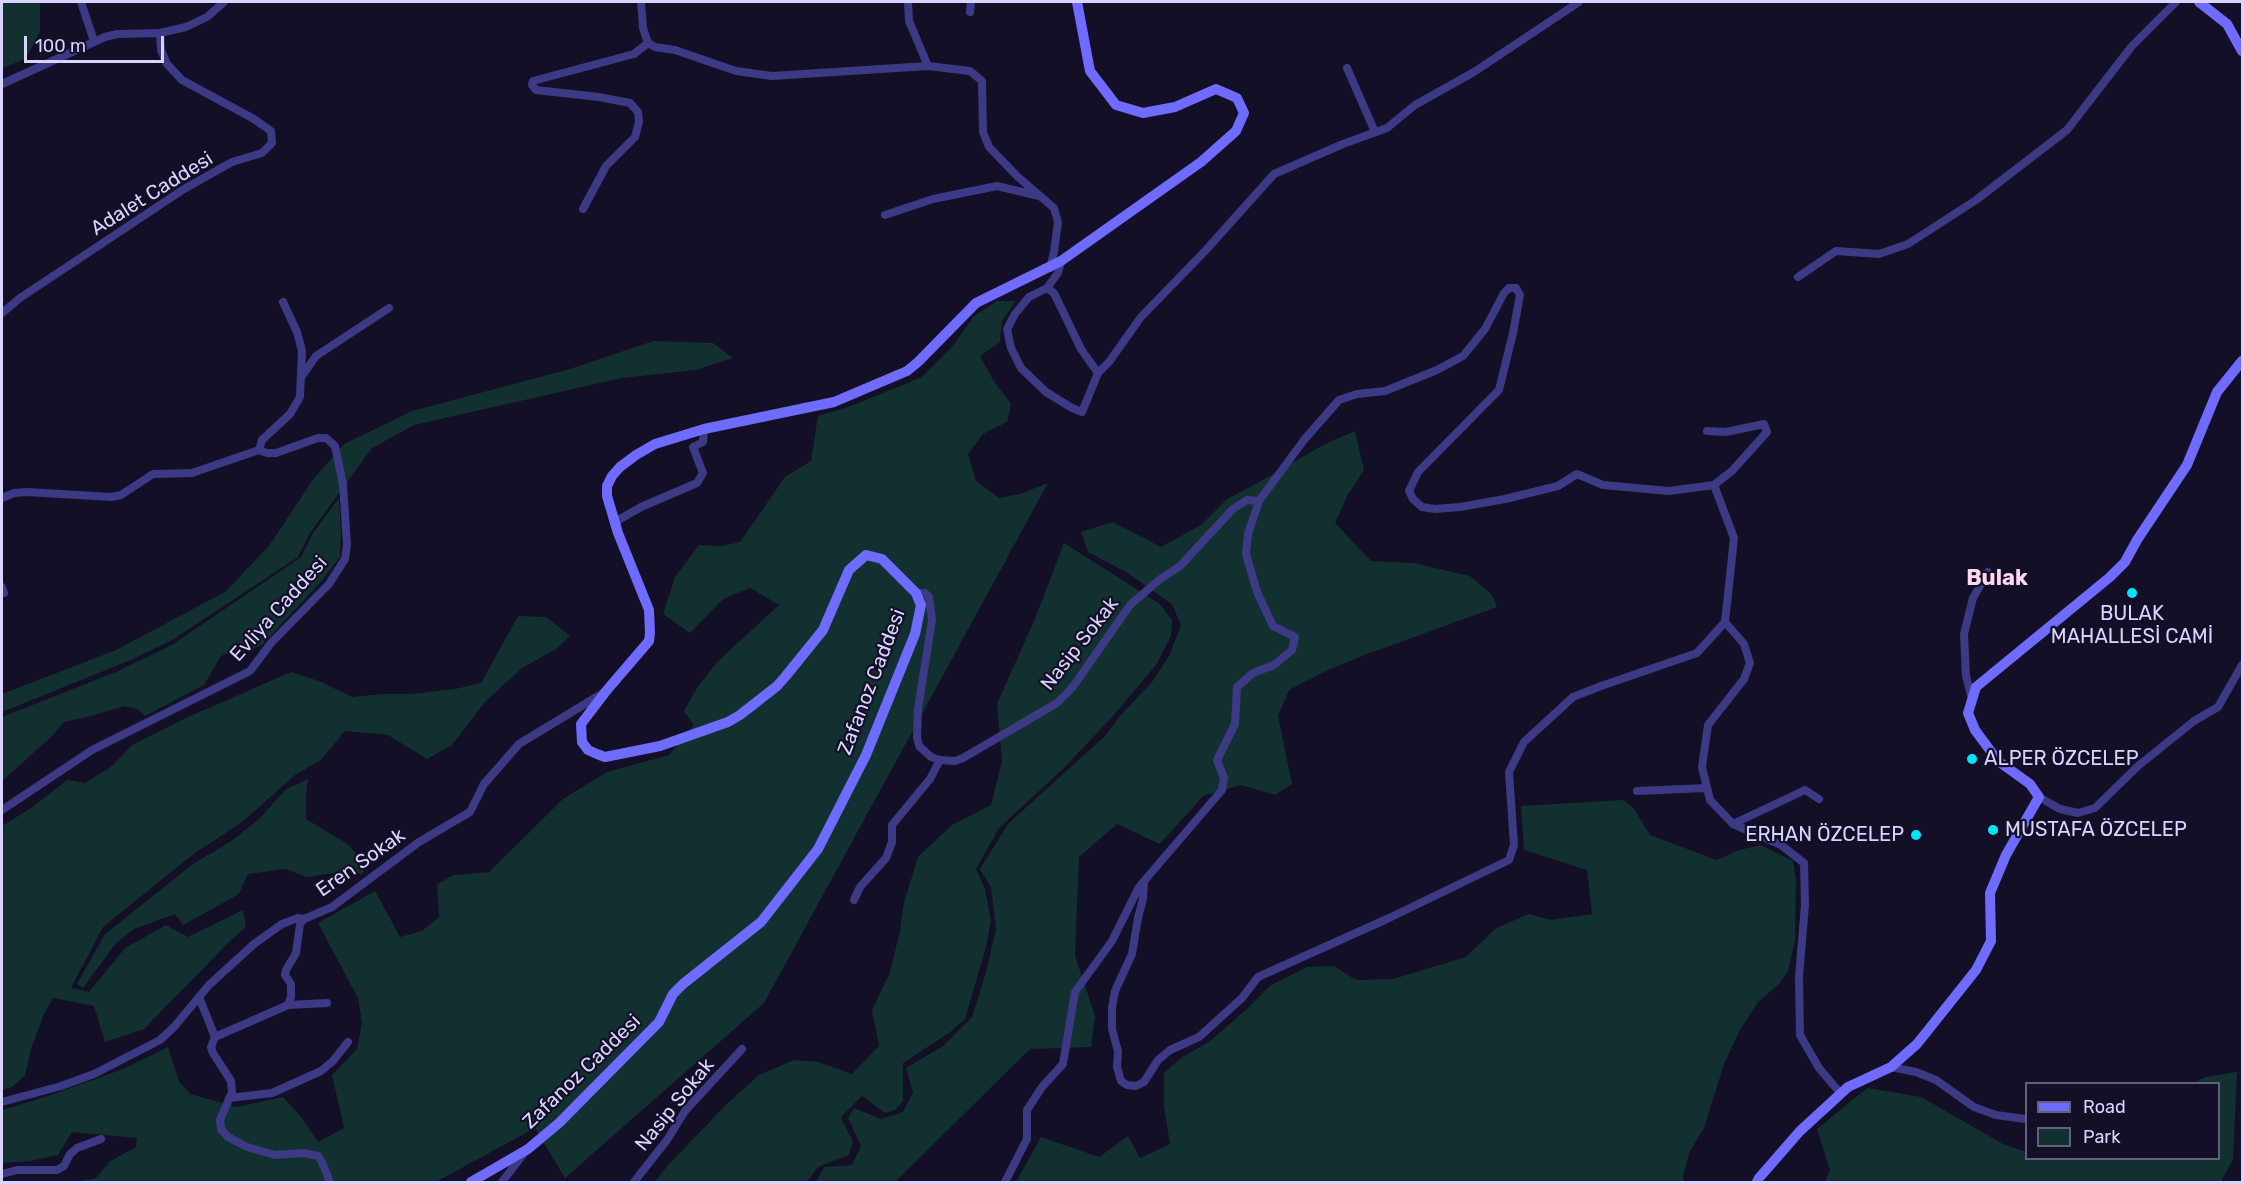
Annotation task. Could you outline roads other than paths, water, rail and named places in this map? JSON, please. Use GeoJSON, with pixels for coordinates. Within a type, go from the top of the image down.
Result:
{"type":"FeatureCollection","features":[{"type":"Feature","properties":{"kind":"street"},"geometry":{"type":"LineString","coordinates":[[81,2],[93,41]]}},
{"type":"Feature","properties":{"kind":"street"},"geometry":{"type":"LineString","coordinates":[[2,84],[93,41],[117,34],[160,33],[186,27],[207,17],[224,2]]}},
{"type":"Feature","properties":{"kind":"street"},"geometry":{"type":"LineString","coordinates":[[641,2],[648,43],[736,71],[772,76],[928,66],[970,71],[982,81],[983,132],[989,147],[1018,177],[1054,208],[1058,222],[1050,268]]}},
{"type":"Feature","properties":{"kind":"street"},"geometry":{"type":"LineString","coordinates":[[908,2],[909,21],[928,66]]}},
{"type":"Feature","properties":{"kind":"street"},"geometry":{"type":"LineString","coordinates":[[970,12],[971,2]]}},
{"type":"Feature","properties":{"kind":"street","name":"Zafanoz Caddesi"},"geometry":{"type":"LineString","coordinates":[[471,1182],[528,1149],[559,1124],[659,1022],[673,994],[683,984],[761,922],[818,849],[866,754],[915,634],[921,605],[916,593],[882,559],[866,555],[849,570],[823,630],[777,686],[728,722],[660,746],[605,757],[588,750],[582,742],[581,724],[649,641],[650,633],[649,610],[607,496],[612,476],[620,466],[636,454],[655,444],[704,429],[834,402],[907,371],[976,303],[1061,261],[1201,162],[1236,131],[1244,113],[1237,98],[1216,89],[1175,107],[1143,113],[1116,105],[1090,71],[1077,2]]}},
{"type":"Feature","properties":{"kind":"street"},"geometry":{"type":"LineString","coordinates":[[1061,261],[1058,273],[1047,288],[1029,297],[1015,314],[1007,329],[1011,348],[1021,368],[1046,392],[1072,408],[1082,411],[1098,373],[1109,362],[1141,317],[1206,250],[1274,174],[1387,128],[1415,105],[1474,72],[1579,2]]}},
{"type":"Feature","properties":{"kind":"street"},"geometry":{"type":"LineString","coordinates":[[1798,277],[1836,251],[1879,254],[1908,244],[1976,200],[2067,130],[2132,46],[2176,2]]}},
{"type":"Feature","properties":{"kind":"street"},"geometry":{"type":"LineString","coordinates":[[2199,2],[2227,24],[2242,51]]}},
{"type":"Feature","properties":{"kind":"street","name":"Adalet Caddesi"},"geometry":{"type":"LineString","coordinates":[[2,313],[20,298],[184,189],[232,162],[262,153],[272,143],[271,131],[263,125],[182,80],[167,64],[161,50],[160,33]]}},
{"type":"Feature","properties":{"kind":"street"},"geometry":{"type":"LineString","coordinates":[[583,209],[606,166],[635,137],[639,122],[638,112],[630,103],[536,90],[532,85],[533,81],[634,54],[648,43]]}},
{"type":"Feature","properties":{"kind":"street"},"geometry":{"type":"LineString","coordinates":[[1347,68],[1375,132]]}},
{"type":"Feature","properties":{"kind":"street"},"geometry":{"type":"LineString","coordinates":[[885,215],[933,199],[997,186],[1041,196]]}},
{"type":"Feature","properties":{"kind":"street"},"geometry":{"type":"LineString","coordinates":[[1047,288],[1054,293],[1081,349],[1098,373]]}},
{"type":"Feature","properties":{"kind":"street"},"geometry":{"type":"LineString","coordinates":[[1005,1182],[1027,1139],[1027,1110],[1042,1087],[1063,1064],[1074,992],[1113,941],[1128,907],[1144,882],[1222,790],[1224,778],[1217,760],[1234,724],[1237,687],[1253,673],[1274,665],[1292,650],[1295,636],[1273,626],[1257,592],[1246,554],[1248,534],[1259,501],[1304,440],[1339,400],[1358,393],[1385,391],[1437,370],[1463,356],[1485,329],[1503,293],[1509,288],[1516,288],[1520,295],[1499,390],[1418,472],[1409,491],[1413,499],[1422,507],[1435,509],[1460,507],[1505,499],[1558,486],[1577,474],[1603,485],[1669,491],[1714,485],[1732,471],[1767,432],[1764,424],[1726,432],[1707,431]]}},
{"type":"Feature","properties":{"kind":"street"},"geometry":{"type":"LineString","coordinates":[[2,498],[14,493],[27,492],[111,497],[121,495],[153,474],[192,473],[259,450],[262,440],[296,406],[300,397],[302,351],[297,332],[283,302]]}},
{"type":"Feature","properties":{"kind":"street"},"geometry":{"type":"LineString","coordinates":[[302,378],[316,356],[389,308]]}},
{"type":"Feature","properties":{"kind":"street"},"geometry":{"type":"LineString","coordinates":[[2242,361],[2217,392],[2187,465],[2125,562],[2110,578],[1976,687],[1968,713],[1975,730],[1998,761],[2030,784],[2039,797],[2060,809],[2078,813],[2095,808],[2138,766],[2194,721],[2218,706],[2242,665]]}},
{"type":"Feature","properties":{"kind":"street"},"geometry":{"type":"LineString","coordinates":[[615,522],[641,507],[697,483],[703,473],[693,447],[703,442],[704,429]]}},
{"type":"Feature","properties":{"kind":"street","name":"Evliya Caddesi"},"geometry":{"type":"LineString","coordinates":[[2,810],[92,750],[250,671],[271,643],[329,584],[345,559],[347,545],[343,484],[335,446],[326,438],[318,438],[276,453],[259,450]]}},
{"type":"Feature","properties":{"kind":"street"},"geometry":{"type":"LineString","coordinates":[[1144,882],[1143,899],[1132,954],[1115,991],[1112,1008],[1112,1029],[1118,1051],[1117,1067],[1121,1081],[1127,1085],[1136,1086],[1144,1082],[1158,1060],[1170,1050],[1199,1037],[1242,998],[1258,977],[1387,920],[1509,860],[1514,845],[1509,772],[1524,742],[1574,697],[1698,653],[1725,622],[1734,538],[1714,485]]}},
{"type":"Feature","properties":{"kind":"street","name":"Nasip Sokak"},"geometry":{"type":"LineString","coordinates":[[940,760],[955,761],[963,758],[1057,703],[1071,688],[1130,605],[1180,566],[1233,509],[1247,500],[1259,501]]}},
{"type":"Feature","properties":{"kind":"street"},"geometry":{"type":"LineString","coordinates":[[1972,700],[1966,676],[1964,634],[1973,598],[1988,572]]}},
{"type":"Feature","properties":{"kind":"street"},"geometry":{"type":"LineString","coordinates":[[854,900],[860,887],[886,858],[892,842],[892,825],[930,778],[940,760],[923,750],[916,737],[918,709],[932,620],[929,597],[925,592],[916,593]]}},
{"type":"Feature","properties":{"kind":"street"},"geometry":{"type":"LineString","coordinates":[[1725,622],[1743,644],[1750,663],[1744,679],[1708,725],[1702,767],[1707,788],[1710,800],[1733,824],[1781,846],[1804,863],[1805,905],[1799,977],[1800,1035],[1819,1068],[1841,1094]]}},
{"type":"Feature","properties":{"kind":"street","name":"Eren Sokak"},"geometry":{"type":"LineString","coordinates":[[288,1005],[291,998],[291,984],[285,975],[296,953],[300,924],[304,919],[332,907],[411,849],[470,812],[484,784],[519,744],[607,690]]}},
{"type":"Feature","properties":{"kind":"street"},"geometry":{"type":"LineString","coordinates":[[1637,791],[1707,788]]}},
{"type":"Feature","properties":{"kind":"street"},"geometry":{"type":"LineString","coordinates":[[1733,824],[1805,790],[1819,799]]}},
{"type":"Feature","properties":{"kind":"street"},"geometry":{"type":"LineString","coordinates":[[1756,1182],[1800,1131],[1848,1087],[1890,1067],[1917,1044],[1976,970],[1990,941],[1990,893],[2006,855],[2039,797]]}},
{"type":"Feature","properties":{"kind":"street"},"geometry":{"type":"LineString","coordinates":[[2,1102],[94,1074],[160,1040],[199,997],[254,944],[282,924],[298,918],[304,919]]}},
{"type":"Feature","properties":{"kind":"street"},"geometry":{"type":"LineString","coordinates":[[199,997],[215,1038],[213,1053],[231,1081],[232,1092],[220,1120],[221,1129],[228,1137],[247,1147],[275,1155],[304,1153],[318,1156],[330,1182]]}},
{"type":"Feature","properties":{"kind":"street"},"geometry":{"type":"LineString","coordinates":[[215,1038],[288,1005],[327,1003]]}},
{"type":"Feature","properties":{"kind":"street"},"geometry":{"type":"LineString","coordinates":[[229,1098],[272,1093],[321,1071],[333,1061],[348,1042]]}},
{"type":"Feature","properties":{"kind":"street","name":"Nasip Sokak"},"geometry":{"type":"LineString","coordinates":[[634,1182],[667,1140],[685,1111],[742,1049]]}},
{"type":"Feature","properties":{"kind":"street"},"geometry":{"type":"LineString","coordinates":[[1890,1067],[1916,1072],[1936,1080],[1974,1107],[1996,1115],[2025,1119]]}},
{"type":"Feature","properties":{"kind":"street"},"geometry":{"type":"LineString","coordinates":[[2,1174],[18,1170],[57,1170],[64,1166],[70,1154],[77,1148],[101,1139]]}},
{"type":"Feature","properties":{"kind":"street"},"geometry":{"type":"LineString","coordinates":[[502,1182],[528,1149]]}},
{"type":"Feature","properties":{"kind":"place","name":"BULAK MAHALLESİ CAMİ"},"geometry":{"type":"Point","coordinates":[2132,593]}},
{"type":"Feature","properties":{"kind":"place","name":"ALPER ÖZCELEP"},"geometry":{"type":"Point","coordinates":[1972,759]}},
{"type":"Feature","properties":{"kind":"place","name":"MUSTAFA ÖZCELEP"},"geometry":{"type":"Point","coordinates":[1993,830]}},
{"type":"Feature","properties":{"kind":"place","name":"ERHAN ÖZCELEP"},"geometry":{"type":"Point","coordinates":[1916,835]}},
{"type":"Feature","properties":{"kind":"district","name":"Bulak"},"geometry":{"type":"Point","coordinates":[1997,579]}}]}
